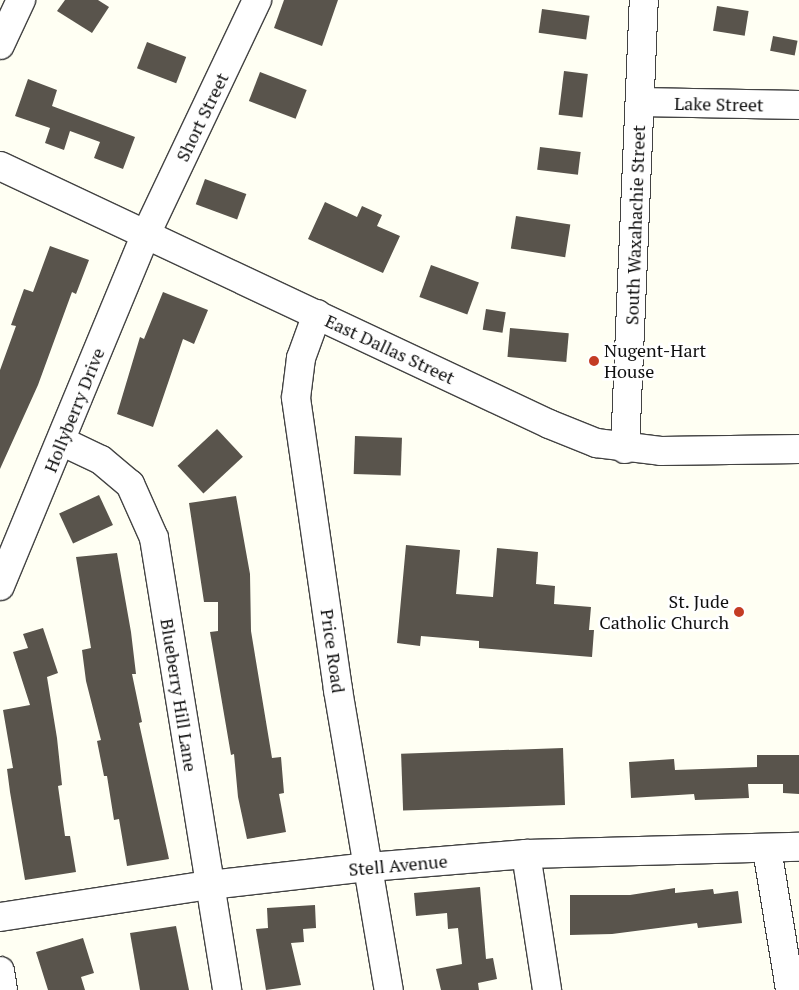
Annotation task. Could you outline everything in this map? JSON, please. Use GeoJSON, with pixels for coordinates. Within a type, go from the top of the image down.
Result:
{"type":"FeatureCollection","features":[{"type":"Feature","properties":{"kind":"street"},"geometry":{"type":"LineString","coordinates":[[0,45],[21,0]]}},
{"type":"Feature","properties":{"kind":"street","name":"Short Street"},"geometry":{"type":"LineString","coordinates":[[146,234],[257,0]]}},
{"type":"Feature","properties":{"kind":"street","name":"South Waxahachie Street"},"geometry":{"type":"LineString","coordinates":[[625,449],[644,0]]}},
{"type":"Feature","properties":{"kind":"street","name":"Lake Street"},"geometry":{"type":"LineString","coordinates":[[640,102],[799,105]]}},
{"type":"Feature","properties":{"kind":"street","name":"East Dallas Street"},"geometry":{"type":"LineString","coordinates":[[0,166],[557,428],[596,443],[625,449],[799,449]]}},
{"type":"Feature","properties":{"kind":"street","name":"Hollyberry Drive"},"geometry":{"type":"LineString","coordinates":[[0,586],[146,234]]}},
{"type":"Feature","properties":{"kind":"street","name":"Price Road"},"geometry":{"type":"LineString","coordinates":[[317,314],[301,358],[296,398],[338,690],[389,990]]}},
{"type":"Feature","properties":{"kind":"street","name":"Blueberry Hill Lane"},"geometry":{"type":"LineString","coordinates":[[61,442],[100,460],[130,484],[154,538],[227,990]]}},
{"type":"Feature","properties":{"kind":"street","name":"Stell Avenue"},"geometry":{"type":"LineString","coordinates":[[0,917],[210,885],[526,854],[799,847]]}},
{"type":"Feature","properties":{"kind":"street"},"geometry":{"type":"LineString","coordinates":[[767,849],[790,990]]}},
{"type":"Feature","properties":{"kind":"street"},"geometry":{"type":"LineString","coordinates":[[526,854],[547,990]]}},
{"type":"Feature","properties":{"kind":"street"},"geometry":{"type":"LineString","coordinates":[[0,971],[3,990]]}},
{"type":"Feature","properties":{"kind":"building"},"geometry":{"type":"Polygon","coordinates":[[[65,0],[98,0],[109,7],[92,33],[57,11],[65,0]]]}},
{"type":"Feature","properties":{"kind":"building"},"geometry":{"type":"Polygon","coordinates":[[[284,0],[338,0],[322,46],[274,28],[284,0]]]}},
{"type":"Feature","properties":{"kind":"building"},"geometry":{"type":"Polygon","coordinates":[[[717,6],[749,11],[745,36],[713,31],[717,6]]]}},
{"type":"Feature","properties":{"kind":"building"},"geometry":{"type":"Polygon","coordinates":[[[542,9],[590,16],[586,39],[539,33],[542,9]]]}},
{"type":"Feature","properties":{"kind":"building"},"geometry":{"type":"Polygon","coordinates":[[[773,36],[798,41],[795,55],[770,51],[773,36]]]}},
{"type":"Feature","properties":{"kind":"building"},"geometry":{"type":"Polygon","coordinates":[[[147,42],[186,57],[176,83],[137,68],[147,42]]]}},
{"type":"Feature","properties":{"kind":"building"},"geometry":{"type":"Polygon","coordinates":[[[564,71],[588,74],[582,118],[559,115],[564,71]]]}},
{"type":"Feature","properties":{"kind":"building"},"geometry":{"type":"Polygon","coordinates":[[[260,72],[307,90],[296,119],[249,101],[260,72]]]}},
{"type":"Feature","properties":{"kind":"building"},"geometry":{"type":"Polygon","coordinates":[[[28,79],[57,90],[52,106],[135,137],[123,169],[94,158],[100,142],[70,131],[64,150],[45,143],[50,128],[15,116],[28,79]]]}},
{"type":"Feature","properties":{"kind":"building"},"geometry":{"type":"Polygon","coordinates":[[[540,147],[581,152],[578,175],[537,170],[540,147]]]}},
{"type":"Feature","properties":{"kind":"building"},"geometry":{"type":"Polygon","coordinates":[[[205,179],[246,194],[237,219],[196,204],[205,179]]]}},
{"type":"Feature","properties":{"kind":"building"},"geometry":{"type":"Polygon","coordinates":[[[325,202],[357,217],[362,206],[382,215],[377,226],[400,236],[383,273],[308,239],[325,202]]]}},
{"type":"Feature","properties":{"kind":"building"},"geometry":{"type":"Polygon","coordinates":[[[516,216],[570,225],[565,257],[511,249],[516,216]]]}},
{"type":"Feature","properties":{"kind":"building"},"geometry":{"type":"Polygon","coordinates":[[[50,246],[89,260],[76,294],[72,292],[38,385],[0,469],[0,370],[16,326],[11,325],[24,289],[33,292],[50,246]]]}},
{"type":"Feature","properties":{"kind":"building"},"geometry":{"type":"Polygon","coordinates":[[[431,265],[479,282],[467,314],[419,297],[431,265]]]}},
{"type":"Feature","properties":{"kind":"building"},"geometry":{"type":"Polygon","coordinates":[[[163,292],[208,310],[194,344],[183,339],[153,427],[117,414],[140,337],[144,339],[163,292]]]}},
{"type":"Feature","properties":{"kind":"building"},"geometry":{"type":"Polygon","coordinates":[[[486,309],[506,312],[502,333],[483,330],[486,309]]]}},
{"type":"Feature","properties":{"kind":"building"},"geometry":{"type":"Polygon","coordinates":[[[510,328],[569,333],[566,362],[507,357],[510,328]]]}},
{"type":"Feature","properties":{"kind":"building"},"geometry":{"type":"Polygon","coordinates":[[[217,429],[243,457],[203,494],[178,466],[217,429]]]}},
{"type":"Feature","properties":{"kind":"building"},"geometry":{"type":"Polygon","coordinates":[[[355,436],[402,438],[401,476],[354,474],[355,436]]]}},
{"type":"Feature","properties":{"kind":"building"},"geometry":{"type":"Polygon","coordinates":[[[99,495],[113,525],[73,544],[59,514],[99,495]]]}},
{"type":"Feature","properties":{"kind":"building"},"geometry":{"type":"Polygon","coordinates":[[[236,496],[250,574],[251,631],[272,758],[281,757],[284,793],[279,794],[286,832],[247,839],[238,797],[234,754],[231,755],[210,632],[218,631],[218,602],[204,602],[189,503],[236,496]]]}},
{"type":"Feature","properties":{"kind":"building"},"geometry":{"type":"Polygon","coordinates":[[[406,545],[460,550],[456,594],[493,597],[497,548],[538,552],[536,584],[555,586],[554,604],[591,607],[589,630],[594,630],[592,657],[479,648],[479,641],[421,636],[420,646],[397,643],[406,545]]]}},
{"type":"Feature","properties":{"kind":"building"},"geometry":{"type":"Polygon","coordinates":[[[117,553],[131,632],[136,674],[132,674],[142,722],[139,723],[169,859],[127,866],[119,819],[114,820],[107,776],[104,776],[97,741],[101,740],[86,681],[82,650],[91,648],[76,557],[117,553]]]}},
{"type":"Feature","properties":{"kind":"building"},"geometry":{"type":"Polygon","coordinates":[[[43,628],[58,673],[47,677],[57,738],[62,785],[58,786],[65,836],[70,836],[76,872],[25,880],[7,769],[13,768],[3,710],[30,705],[13,652],[28,648],[23,634],[43,628]]]}},
{"type":"Feature","properties":{"kind":"building"},"geometry":{"type":"Polygon","coordinates":[[[563,748],[565,805],[403,811],[401,754],[563,748]]]}},
{"type":"Feature","properties":{"kind":"building"},"geometry":{"type":"Polygon","coordinates":[[[757,755],[799,755],[799,794],[783,793],[783,784],[748,784],[749,798],[695,800],[694,794],[631,798],[629,762],[674,759],[675,770],[757,767],[757,755]]]}},
{"type":"Feature","properties":{"kind":"building"},"geometry":{"type":"Polygon","coordinates":[[[480,887],[486,959],[493,958],[497,979],[478,983],[479,990],[441,990],[436,969],[462,964],[458,928],[448,929],[447,913],[416,916],[414,893],[480,887]]]}},
{"type":"Feature","properties":{"kind":"building"},"geometry":{"type":"Polygon","coordinates":[[[675,888],[675,893],[713,889],[714,894],[738,891],[742,923],[698,928],[697,923],[612,934],[570,935],[570,895],[630,895],[675,888]]]}},
{"type":"Feature","properties":{"kind":"building"},"geometry":{"type":"Polygon","coordinates":[[[315,905],[316,928],[303,929],[304,942],[291,943],[301,985],[266,990],[256,929],[268,928],[267,908],[315,905]]]}},
{"type":"Feature","properties":{"kind":"building"},"geometry":{"type":"Polygon","coordinates":[[[176,926],[189,990],[140,990],[130,933],[176,926]]]}},
{"type":"Feature","properties":{"kind":"building"},"geometry":{"type":"Polygon","coordinates":[[[83,938],[94,973],[81,977],[85,990],[48,990],[36,952],[83,938]]]}},
{"type":"Feature","properties":{"kind":"place","name":"Nugent-Hart House"},"geometry":{"type":"Point","coordinates":[594,361]}},
{"type":"Feature","properties":{"kind":"place","name":"St. Jude Catholic Church"},"geometry":{"type":"Point","coordinates":[739,612]}}]}
